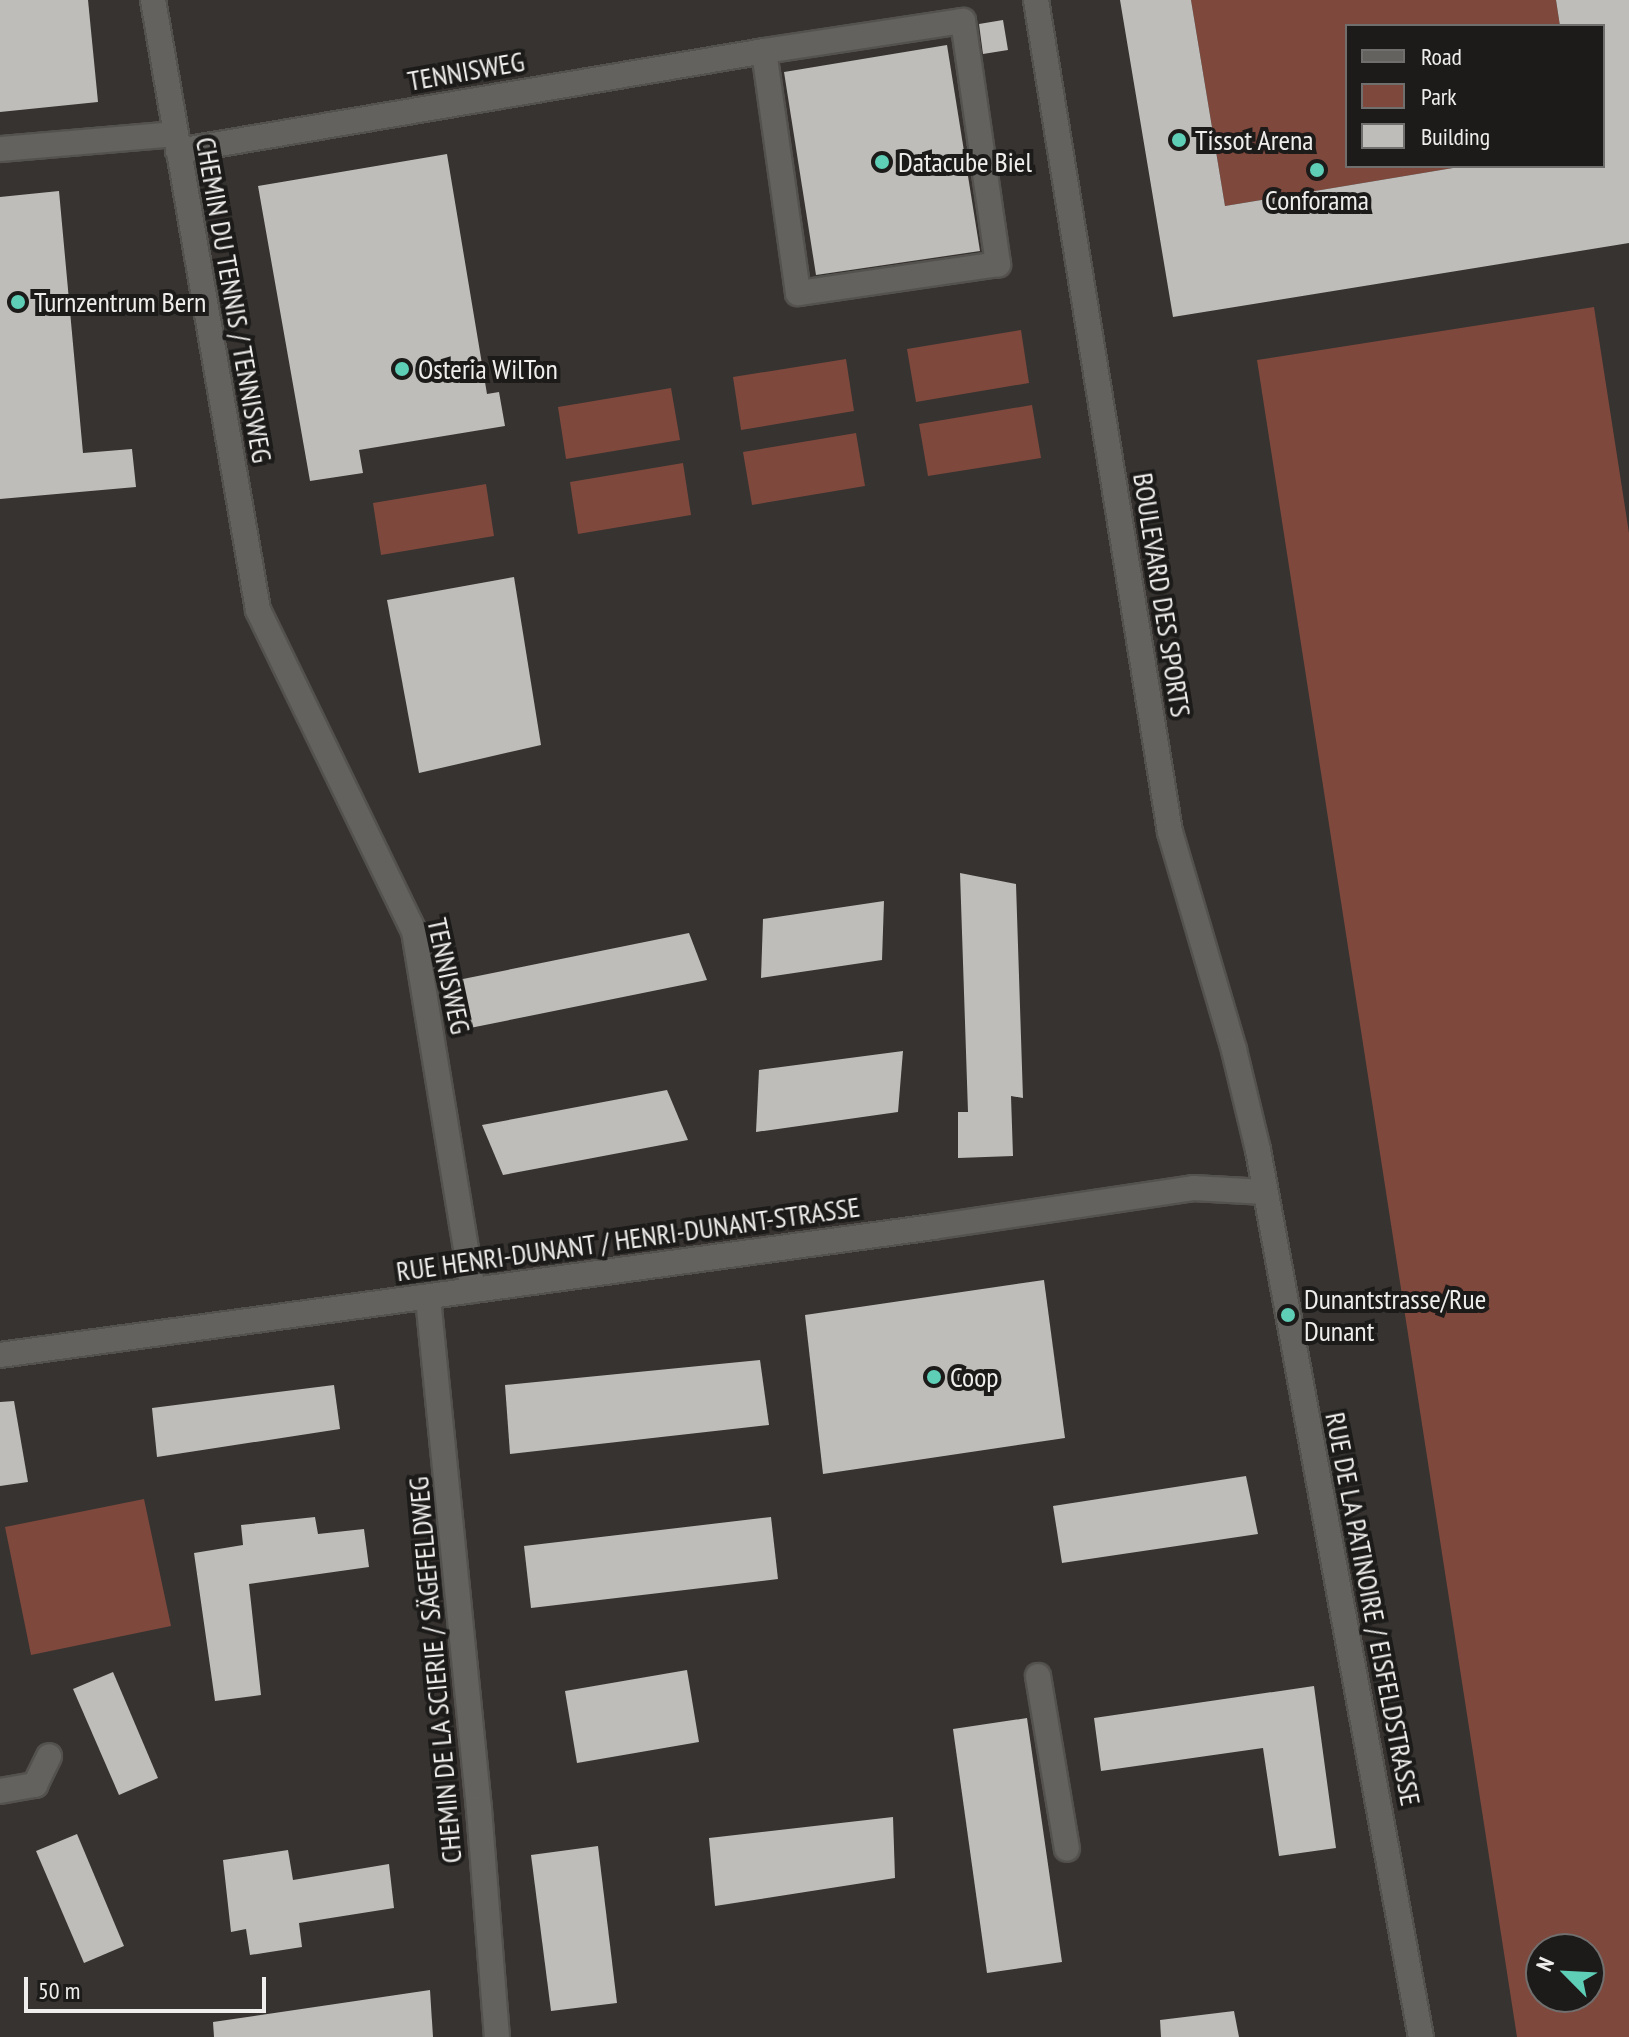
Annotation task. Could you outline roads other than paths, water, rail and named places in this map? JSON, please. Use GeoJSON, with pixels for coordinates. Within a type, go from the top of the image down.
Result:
{"type":"FeatureCollection","features":[{"type":"Feature","properties":{"kind":"street","name":"CHEMIN DU TENNIS / TENNISWEG"},"geometry":{"type":"LineString","coordinates":[[153,0],[258,610]]}},
{"type":"Feature","properties":{"kind":"street","name":"BOULEVARD DES SPORTS"},"geometry":{"type":"LineString","coordinates":[[1036,0],[1170,832],[1234,1050],[1265,1192]]}},
{"type":"Feature","properties":{"kind":"street","name":"TENNISWEG"},"geometry":{"type":"LineString","coordinates":[[0,149],[176,142],[764,51],[963,21],[998,264],[798,293],[764,51]]}},
{"type":"Feature","properties":{"kind":"street","name":"TENNISWEG"},"geometry":{"type":"LineString","coordinates":[[258,610],[414,931],[473,1290]]}},
{"type":"Feature","properties":{"kind":"street","name":"RUE HENRI-DUNANT / HENRI-DUNANT-STRASSE"},"geometry":{"type":"LineString","coordinates":[[0,1355],[428,1298],[1193,1188],[1265,1192]]}},
{"type":"Feature","properties":{"kind":"street","name":"RUE DE LA PATINOIRE / EISFELDSTRASSE"},"geometry":{"type":"LineString","coordinates":[[1265,1192],[1421,2037]]}},
{"type":"Feature","properties":{"kind":"street","name":"CHEMIN DE LA SCIERIE / SÄGEFELDWEG"},"geometry":{"type":"LineString","coordinates":[[428,1298],[479,1809],[497,2037]]}},
{"type":"Feature","properties":{"kind":"street"},"geometry":{"type":"LineString","coordinates":[[1038,1676],[1067,1849]]}},
{"type":"Feature","properties":{"kind":"street"},"geometry":{"type":"LineString","coordinates":[[0,1791],[35,1785],[49,1756]]}},
{"type":"Feature","properties":{"kind":"place","name":"Tissot Arena"},"geometry":{"type":"Point","coordinates":[1179,140]}},
{"type":"Feature","properties":{"kind":"place","name":"Datacube Biel"},"geometry":{"type":"Point","coordinates":[882,162]}},
{"type":"Feature","properties":{"kind":"place","name":"Conforama"},"geometry":{"type":"Point","coordinates":[1317,170]}},
{"type":"Feature","properties":{"kind":"place","name":"Turnzentrum Bern"},"geometry":{"type":"Point","coordinates":[18,302]}},
{"type":"Feature","properties":{"kind":"place","name":"Osteria WilTon"},"geometry":{"type":"Point","coordinates":[402,369]}},
{"type":"Feature","properties":{"kind":"place","name":"Dunantstrasse/Rue Dunant"},"geometry":{"type":"Point","coordinates":[1288,1315]}},
{"type":"Feature","properties":{"kind":"place","name":"Coop"},"geometry":{"type":"Point","coordinates":[934,1377]}}]}
